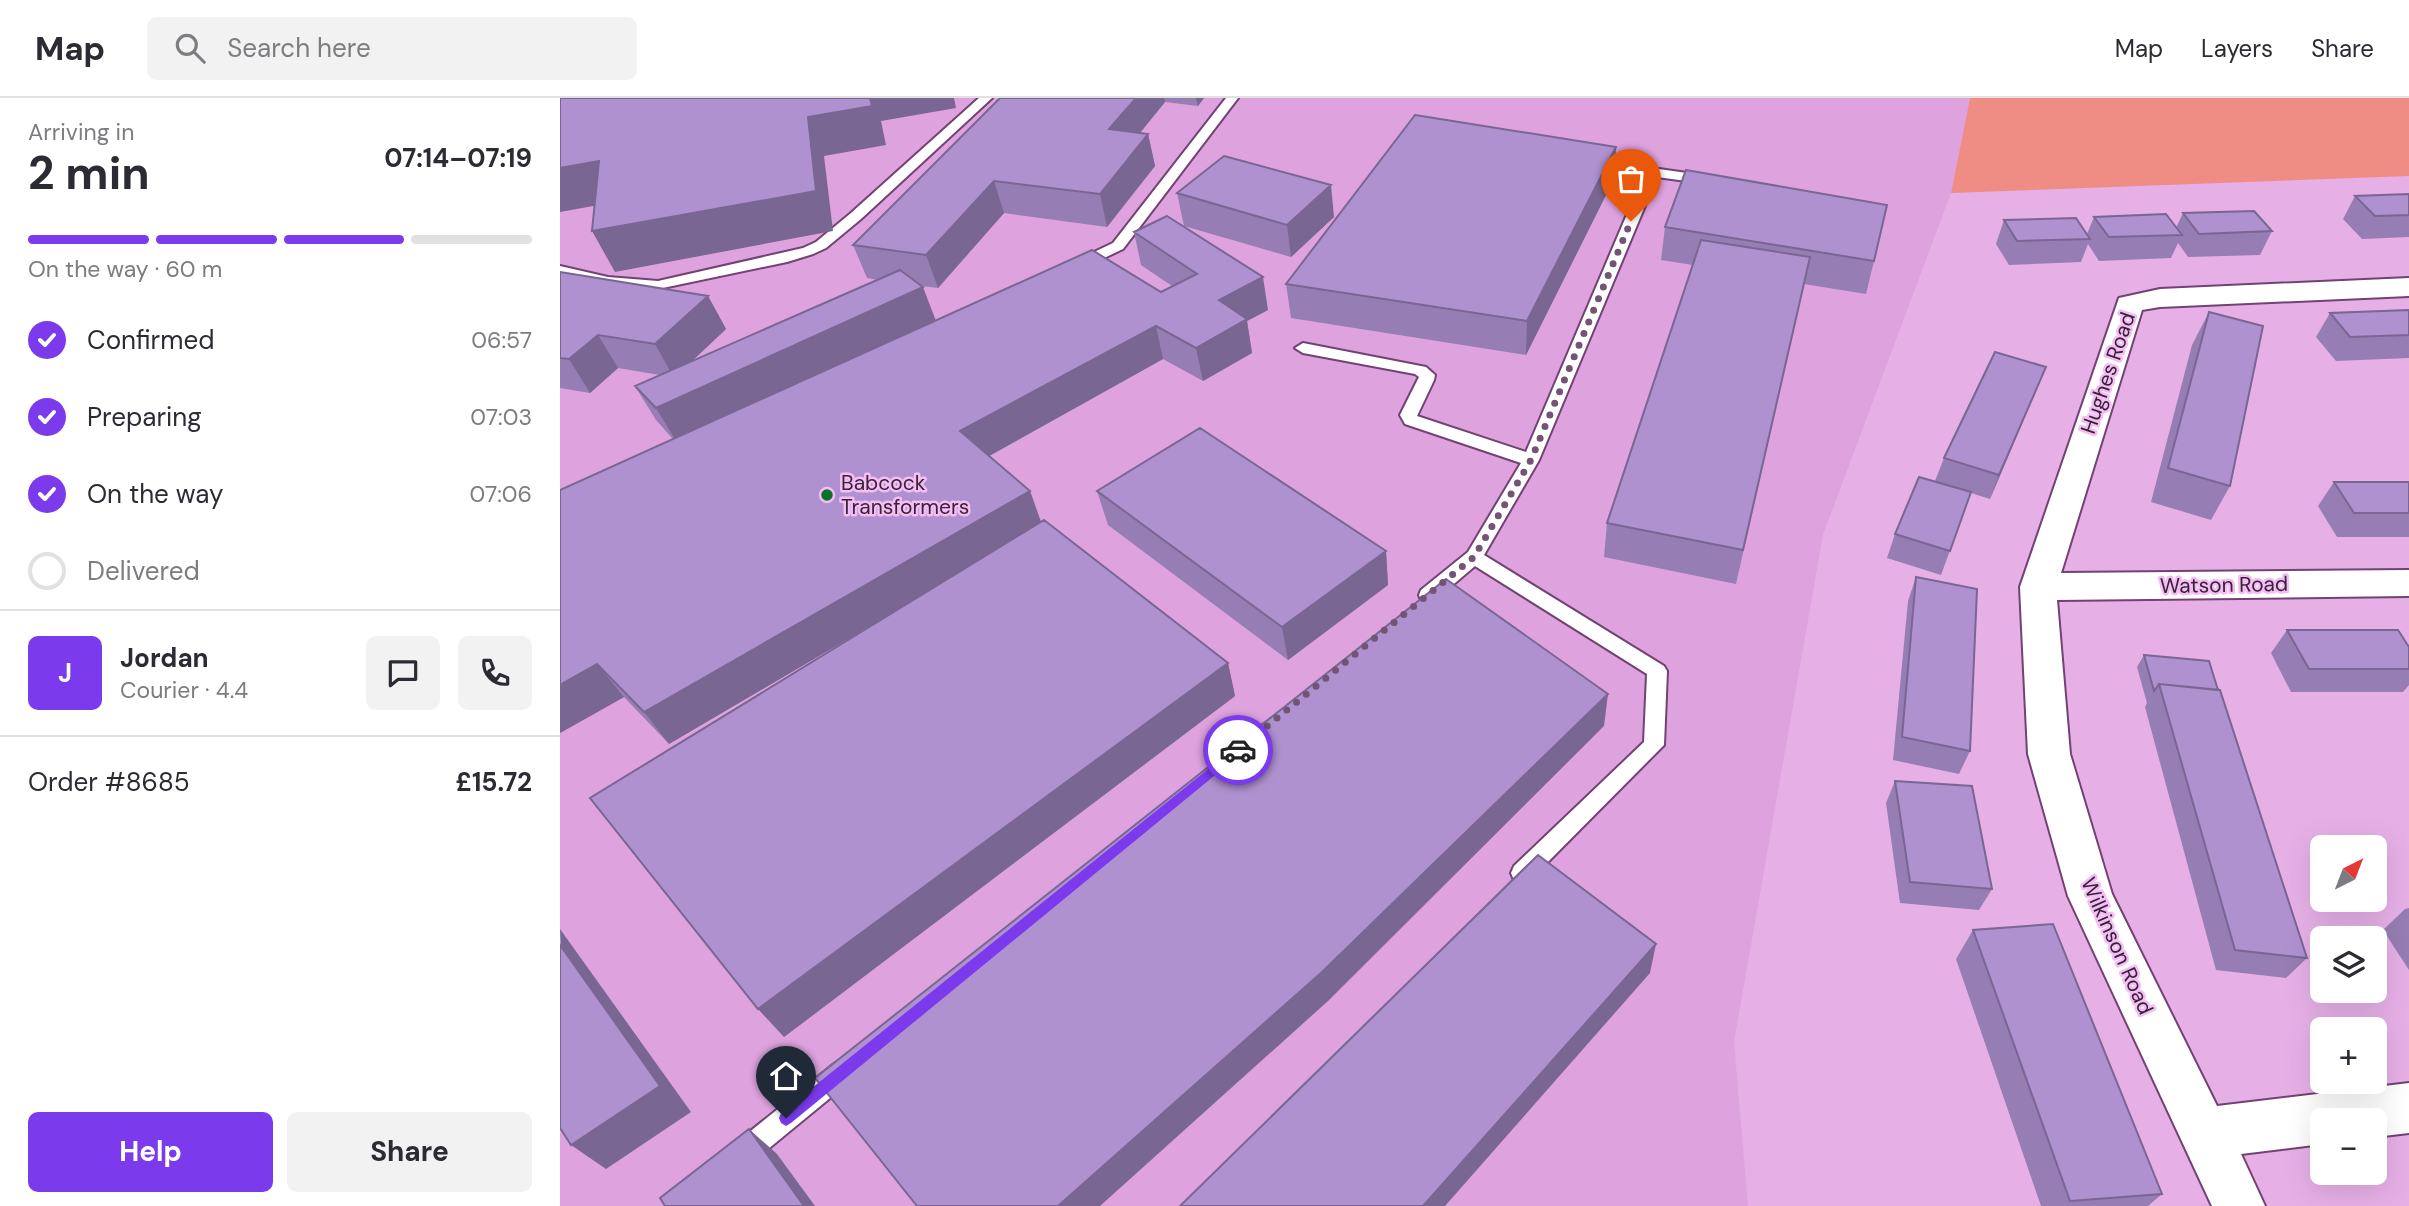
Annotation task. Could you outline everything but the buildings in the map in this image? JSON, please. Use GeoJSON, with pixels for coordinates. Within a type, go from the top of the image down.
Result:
{"type":"FeatureCollection","features":[{"type":"Feature","properties":{"kind":"street","name":"Hughes Road"},"geometry":{"type":"LineString","coordinates":[[2038,587],[2129,304],[2160,298],[2409,287]]}},
{"type":"Feature","properties":{"kind":"street","name":"Watson Road"},"geometry":{"type":"LineString","coordinates":[[2038,587],[2409,583]]}},
{"type":"Feature","properties":{"kind":"street","name":"Wilkinson Road"},"geometry":{"type":"LineString","coordinates":[[2038,587],[2049,754],[2090,896],[2239,1206]]}},
{"type":"Feature","properties":{"kind":"street"},"geometry":{"type":"LineString","coordinates":[[2204,1133],[2409,1108]]}},
{"type":"Feature","properties":{"kind":"lane"},"geometry":{"type":"LineString","coordinates":[[560,270],[608,281],[658,285],[787,258],[821,245],[986,98]]}},
{"type":"Feature","properties":{"kind":"lane"},"geometry":{"type":"LineString","coordinates":[[1058,276],[1118,246],[1232,98]]}},
{"type":"Feature","properties":{"kind":"lane"},"geometry":{"type":"LineString","coordinates":[[1410,610],[1474,557],[1531,460],[1652,172],[1718,181]]}},
{"type":"Feature","properties":{"kind":"lane"},"geometry":{"type":"LineString","coordinates":[[1303,348],[1420,370],[1427,375],[1427,382],[1409,410],[1411,420],[1531,460]]}},
{"type":"Feature","properties":{"kind":"lane"},"geometry":{"type":"LineString","coordinates":[[1474,557],[1657,671],[1654,745],[1506,889]]}},
{"type":"Feature","properties":{"kind":"lane"},"geometry":{"type":"LineString","coordinates":[[722,1171],[861,1057]]}},
{"type":"Feature","properties":{"kind":"shaded area"},"geometry":{"type":"Polygon","coordinates":[[[560,98],[1970,98],[1951,193],[1823,535],[1734,1042],[1748,1206],[560,1206],[560,98]]]}},
{"type":"Feature","properties":{"kind":"shaded area"},"geometry":{"type":"Polygon","coordinates":[[[1970,98],[2409,98],[2409,176],[1951,193],[1970,98]]]}},
{"type":"Feature","properties":{"kind":"way so far"},"geometry":{"type":"LineString","coordinates":[[1238,750],[1474,557],[1531,460],[1631,221]]}},
{"type":"Feature","properties":{"kind":"place","name":"Babcock Transformers"},"geometry":{"type":"Point","coordinates":[827,495]}},
{"type":"Feature","properties":{"kind":"route"},"geometry":{"type":"LineString","coordinates":[[786,1118],[1238,750]]}}]}
